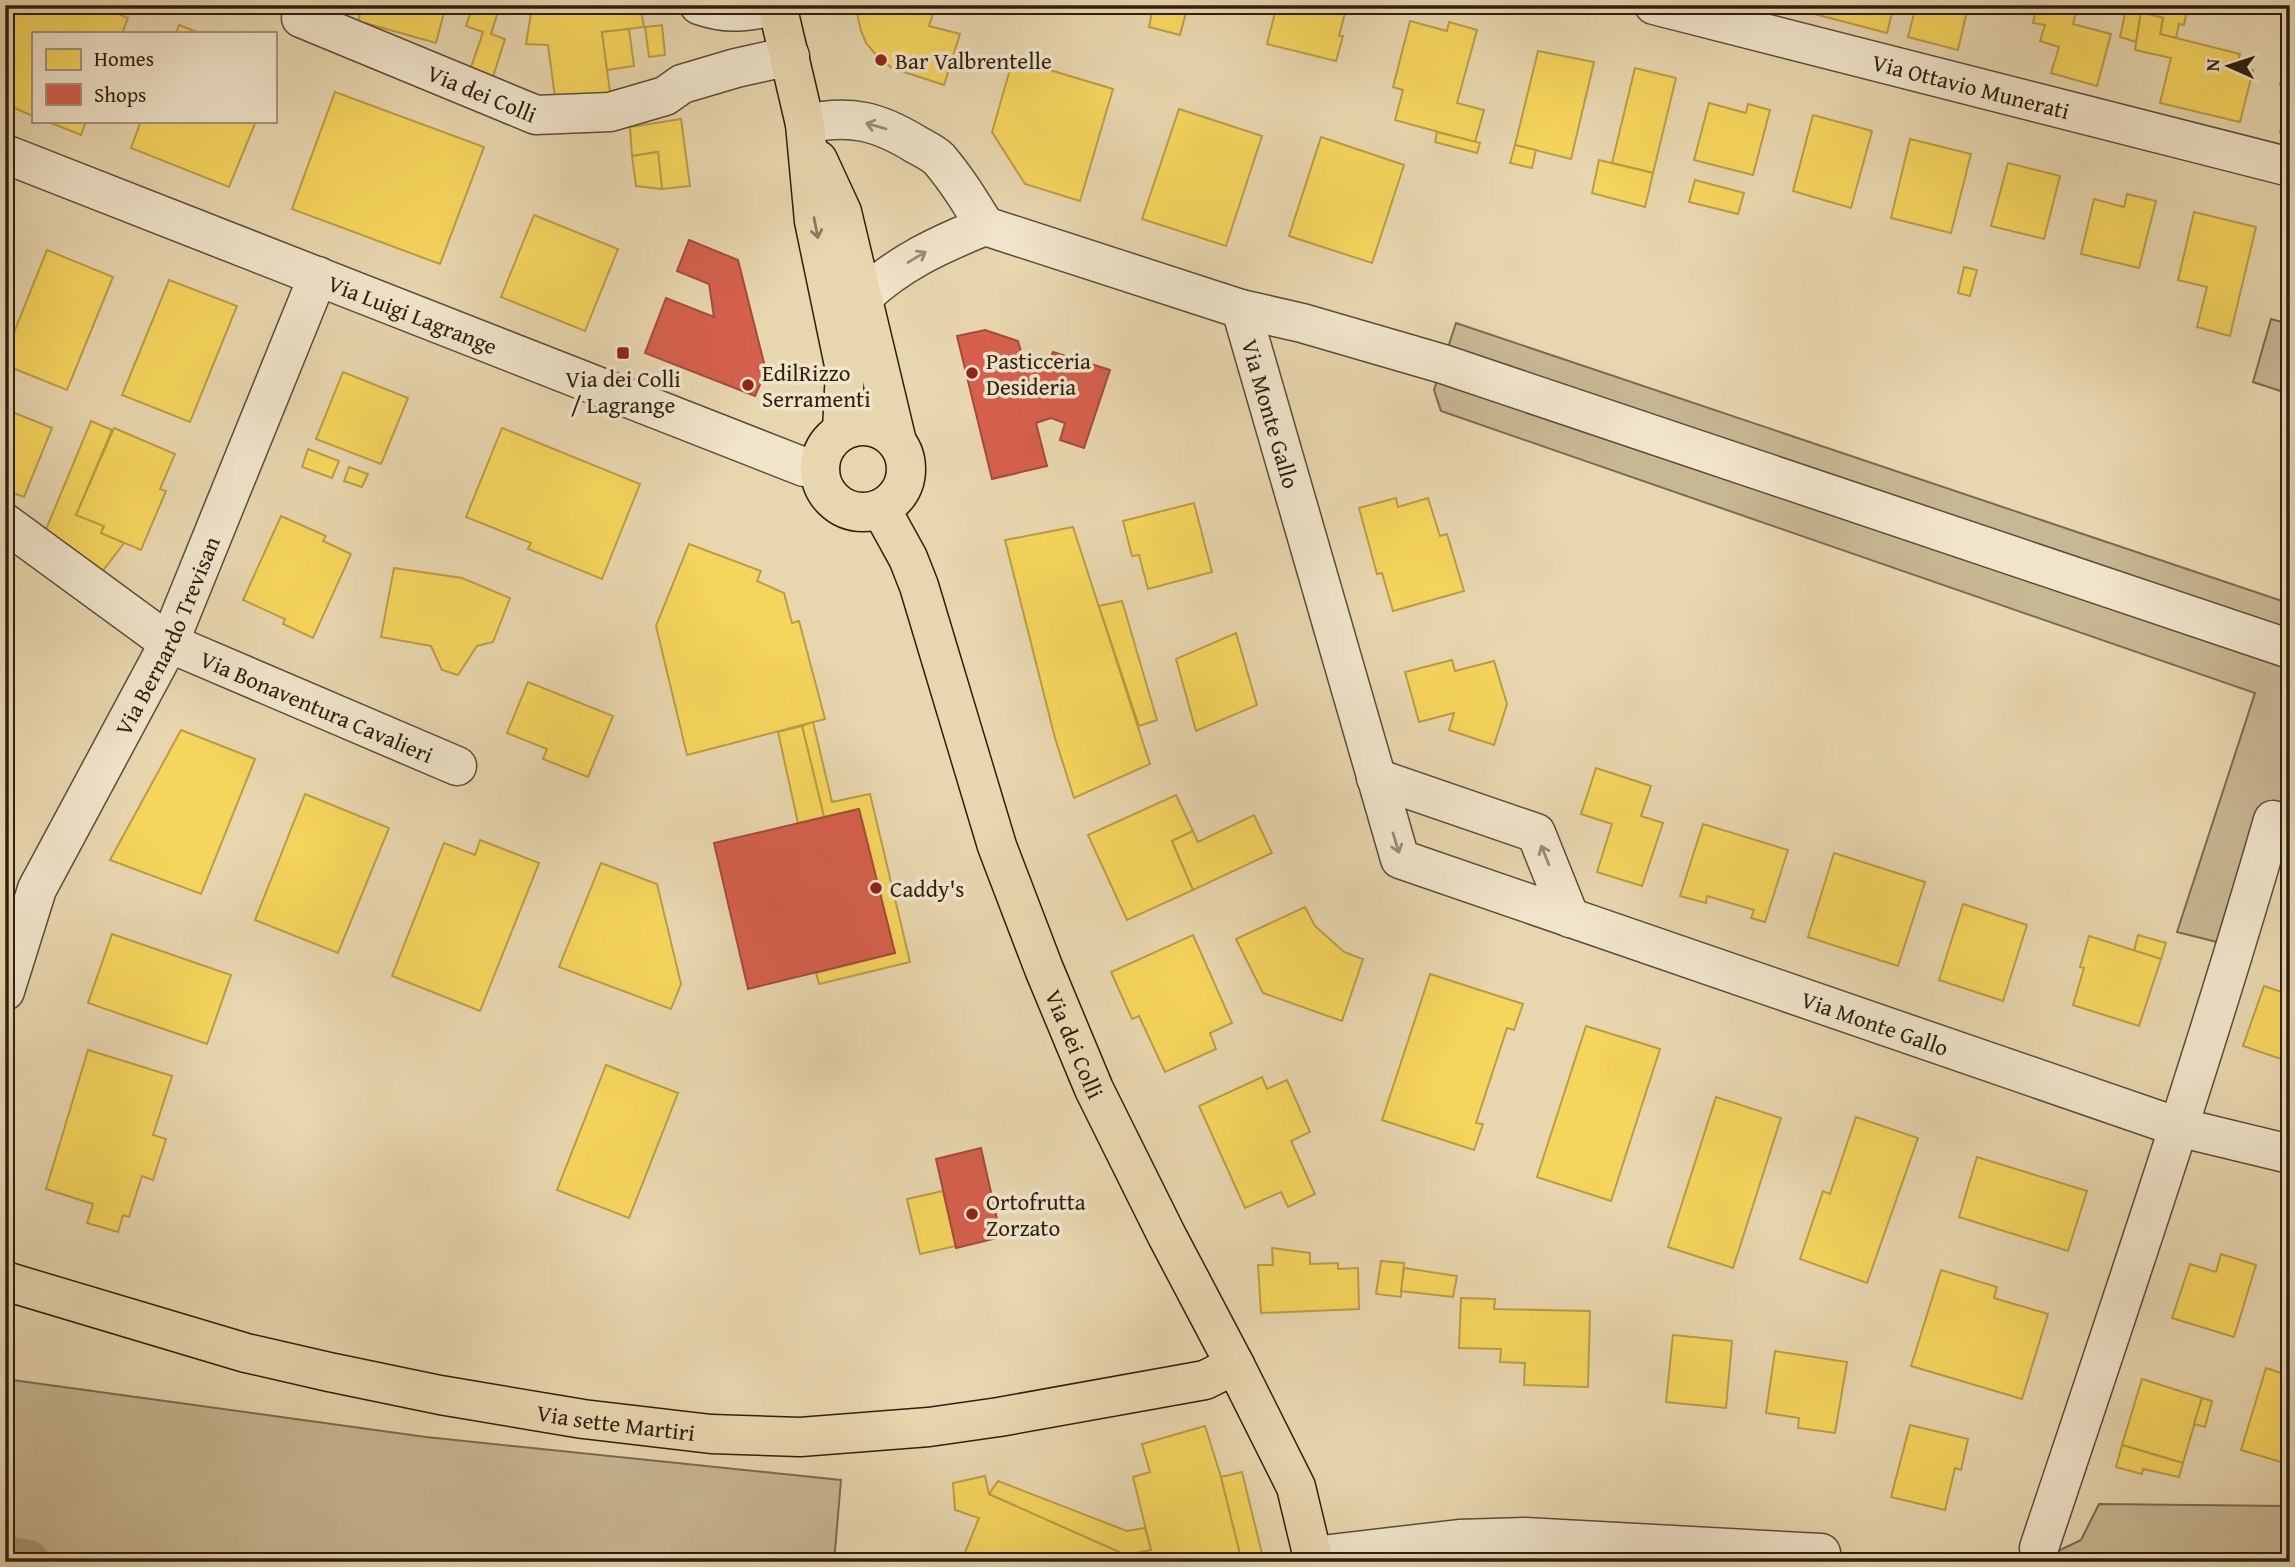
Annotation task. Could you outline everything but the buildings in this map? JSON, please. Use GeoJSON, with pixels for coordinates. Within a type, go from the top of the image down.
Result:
{"type":"FeatureCollection","features":[{"type":"Feature","properties":{"kind":"main road"},"geometry":{"type":"LineString","coordinates":[[777,6],[806,130],[814,221],[845,370],[842,431]]}},
{"type":"Feature","properties":{"kind":"main road"},"geometry":{"type":"LineString","coordinates":[[806,130],[842,212],[897,442]]}},
{"type":"Feature","properties":{"kind":"main road"},"geometry":{"type":"LineString","coordinates":[[861,425],[881,429],[897,442],[904,453],[905,479],[900,491],[881,509],[853,511],[830,496],[822,483],[820,470],[823,454],[830,441],[842,431],[861,425]]}},
{"type":"Feature","properties":{"kind":"main road","name":"Via dei Colli"},"geometry":{"type":"LineString","coordinates":[[881,509],[908,558],[919,586],[997,846],[1059,1005],[1100,1101],[1296,1488],[1313,1559]]}},
{"type":"Feature","properties":{"kind":"main road","name":"Via sette Martiri"},"geometry":{"type":"LineString","coordinates":[[5,1281],[233,1349],[329,1372],[544,1413],[711,1434],[800,1437],[929,1427],[1205,1380],[1235,1364]]}},
{"type":"Feature","properties":{"kind":"street"},"geometry":{"type":"LineString","coordinates":[[699,5],[719,12],[733,13],[777,6]]}},
{"type":"Feature","properties":{"kind":"street","name":"Via Ottavio Munerati"},"geometry":{"type":"LineString","coordinates":[[1654,5],[2290,167]]}},
{"type":"Feature","properties":{"kind":"street","name":"Via dei Colli"},"geometry":{"type":"LineString","coordinates":[[301,18],[536,115],[611,112],[665,96],[682,84],[790,56]]}},
{"type":"Feature","properties":{"kind":"street"},"geometry":{"type":"LineString","coordinates":[[806,130],[831,118],[846,118],[894,131],[937,157],[985,226],[937,245],[916,257],[885,276],[863,298]]}},
{"type":"Feature","properties":{"kind":"street","name":"Via Luigi Lagrange"},"geometry":{"type":"LineString","coordinates":[[5,154],[804,467],[820,470]]}},
{"type":"Feature","properties":{"kind":"street","name":"Via Monte Gallo"},"geometry":{"type":"LineString","coordinates":[[985,226],[1241,309],[1401,859],[2178,1127],[2290,1154]]}},
{"type":"Feature","properties":{"kind":"street","name":"Via Bernardo Trevisan"},"geometry":{"type":"LineString","coordinates":[[5,991],[37,889],[169,643],[318,276]]}},
{"type":"Feature","properties":{"kind":"street"},"geometry":{"type":"LineString","coordinates":[[1241,309],[1302,323],[1443,364],[2290,649]]}},
{"type":"Feature","properties":{"kind":"street","name":"Via Bonaventura Cavalieri"},"geometry":{"type":"LineString","coordinates":[[5,523],[169,643],[457,766]]}},
{"type":"Feature","properties":{"kind":"street"},"geometry":{"type":"LineString","coordinates":[[1376,778],[1536,833],[1570,918]]}},
{"type":"Feature","properties":{"kind":"street"},"geometry":{"type":"LineString","coordinates":[[2039,1548],[2234,956],[2273,820]]}},
{"type":"Feature","properties":{"kind":"street"},"geometry":{"type":"LineString","coordinates":[[1313,1559],[1459,1539],[1525,1537],[1821,1553]]}},
{"type":"Feature","properties":{"kind":"shaded area"},"geometry":{"type":"Polygon","coordinates":[[[2271,319],[2290,324],[2290,394],[2253,382],[2271,319]]]}},
{"type":"Feature","properties":{"kind":"shaded area"},"geometry":{"type":"Polygon","coordinates":[[[1456,323],[2285,602],[2290,591],[2290,825],[2221,943],[2177,932],[2255,693],[1441,411],[1434,390],[1456,323]]]}},
{"type":"Feature","properties":{"kind":"shaded area"},"geometry":{"type":"Polygon","coordinates":[[[5,1379],[426,1437],[841,1480],[834,1562],[5,1562],[5,1379]]]}},
{"type":"Feature","properties":{"kind":"shaded area"},"geometry":{"type":"Polygon","coordinates":[[[2099,1504],[2290,1506],[2290,1562],[2035,1562],[2081,1540],[2099,1504]]]}},
{"type":"Feature","properties":{"kind":"waterway"},"geometry":{"type":"LineString","coordinates":[[5,1558],[28,1562]]}},
{"type":"Feature","properties":{"kind":"place","name":"Bar Valbrentelle"},"geometry":{"type":"Point","coordinates":[881,60]}},
{"type":"Feature","properties":{"kind":"place","name":"Via dei Colli / Lagrange"},"geometry":{"type":"Point","coordinates":[623,353]}},
{"type":"Feature","properties":{"kind":"place","name":"Pasticceria Desideria"},"geometry":{"type":"Point","coordinates":[972,373]}},
{"type":"Feature","properties":{"kind":"place","name":"EdilRizzo Serramenti"},"geometry":{"type":"Point","coordinates":[748,385]}},
{"type":"Feature","properties":{"kind":"place","name":"Caddy's"},"geometry":{"type":"Point","coordinates":[876,888]}},
{"type":"Feature","properties":{"kind":"place","name":"Ortofrutta Zorzato"},"geometry":{"type":"Point","coordinates":[972,1214]}}]}
